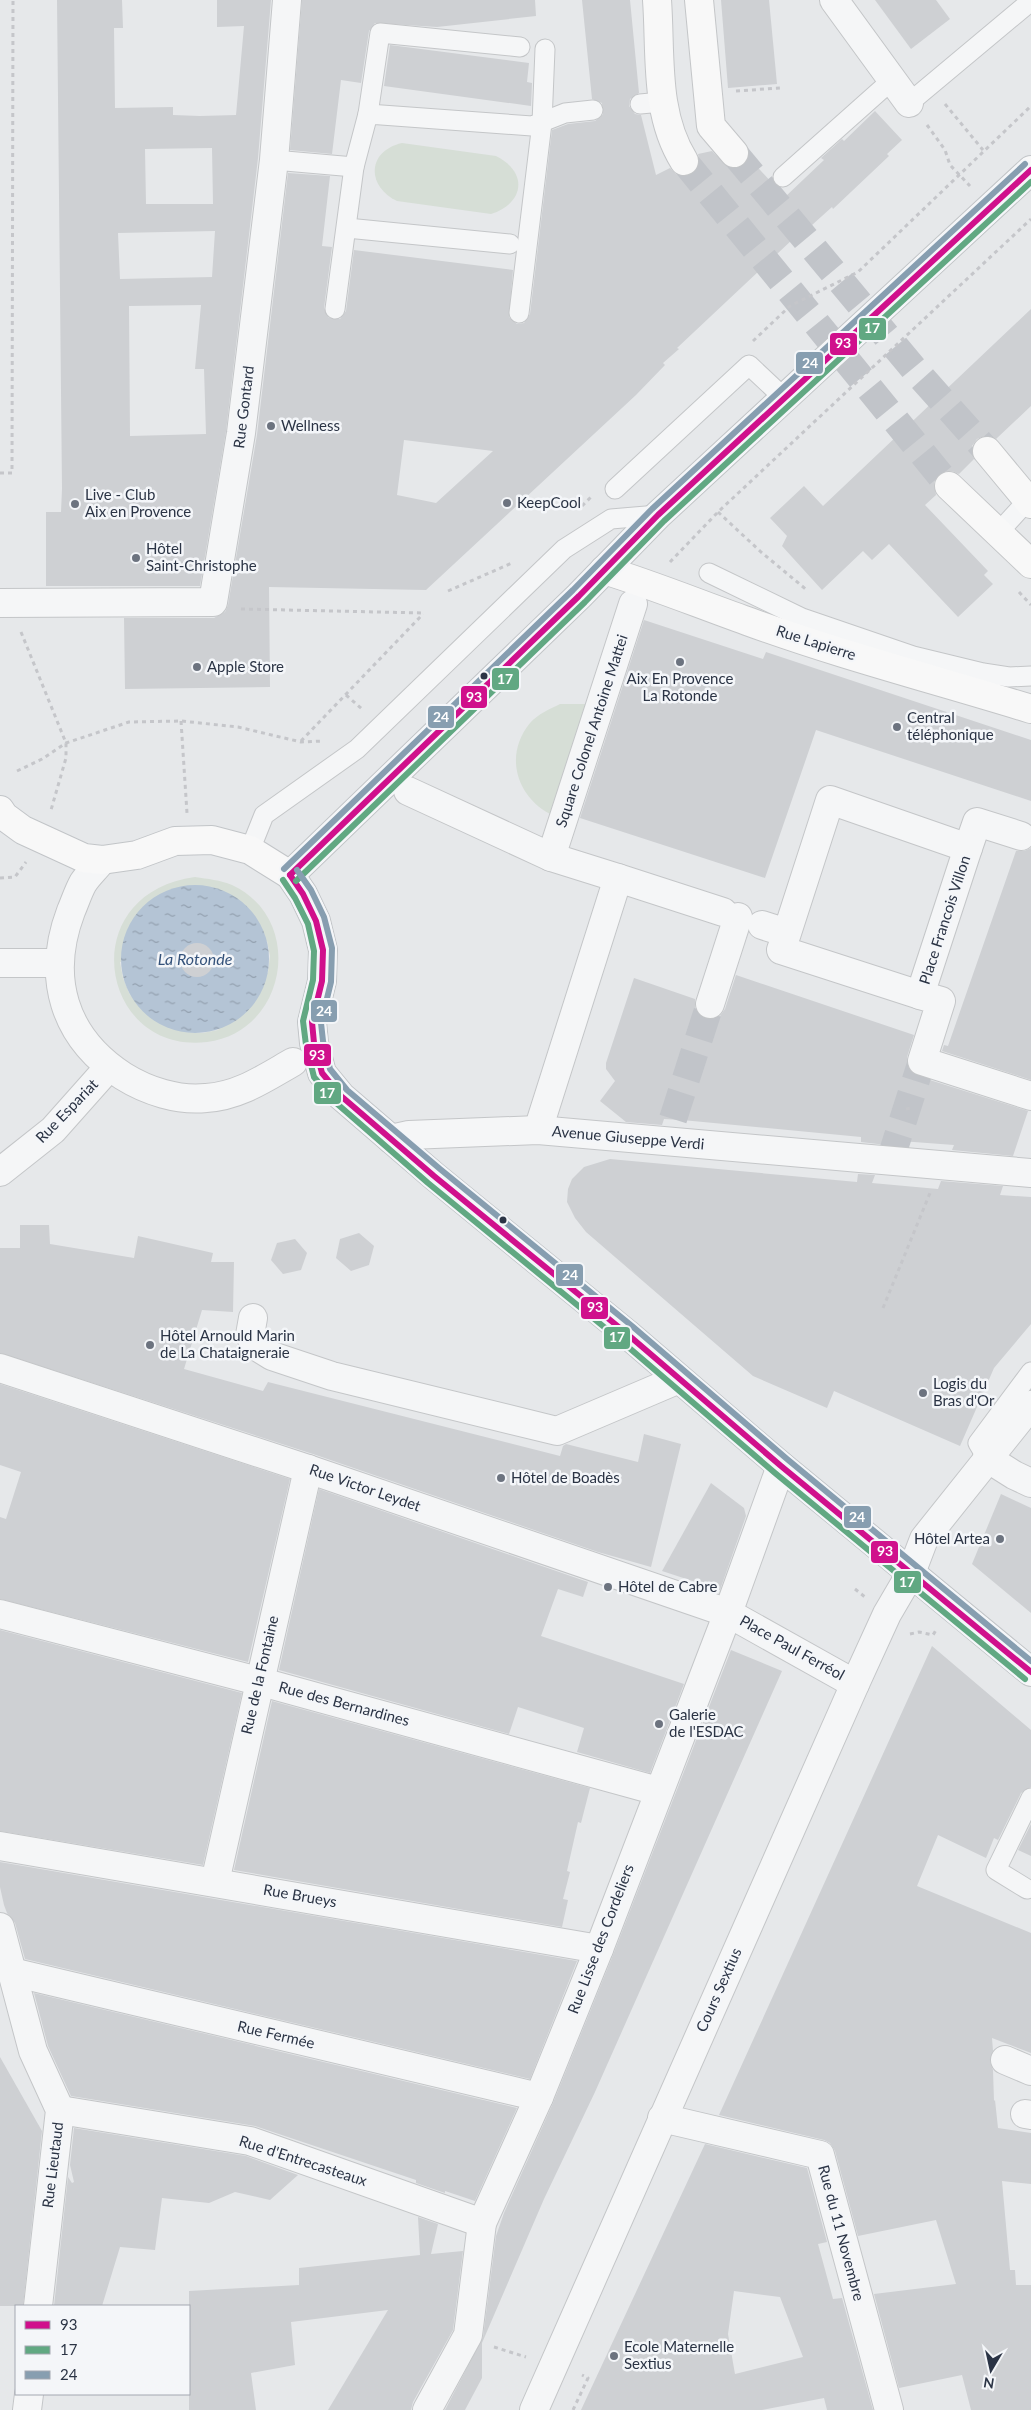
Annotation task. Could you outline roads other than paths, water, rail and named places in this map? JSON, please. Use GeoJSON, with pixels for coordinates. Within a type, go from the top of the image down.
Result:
{"type":"FeatureCollection","features":[{"type":"Feature","properties":{"kind":"main road"},"geometry":{"type":"LineString","coordinates":[[657,0],[651,103],[684,161]]}},
{"type":"Feature","properties":{"kind":"main road"},"geometry":{"type":"LineString","coordinates":[[700,0],[711,126],[734,153]]}},
{"type":"Feature","properties":{"kind":"main road"},"geometry":{"type":"LineString","coordinates":[[290,876],[604,570],[658,514],[1031,170]]}},
{"type":"Feature","properties":{"kind":"main road"},"geometry":{"type":"LineString","coordinates":[[988,451],[1030,501]]}},
{"type":"Feature","properties":{"kind":"main road"},"geometry":{"type":"LineString","coordinates":[[949,486],[1031,564]]}},
{"type":"Feature","properties":{"kind":"main road","name":"Rue Lapierre"},"geometry":{"type":"LineString","coordinates":[[604,570],[641,594],[748,622],[1031,709]]}},
{"type":"Feature","properties":{"kind":"main road"},"geometry":{"type":"LineString","coordinates":[[0,810],[4,816],[23,830],[84,858],[102,860],[138,855],[158,846],[188,840],[212,840],[238,845],[250,850],[290,876],[313,913],[323,950],[322,981],[312,1022],[314,1043],[322,1073],[341,1096],[781,1466],[1031,1672]]}},
{"type":"Feature","properties":{"kind":"street","name":"Rue Gontard"},"geometry":{"type":"LineString","coordinates":[[6,603],[213,602],[242,433],[274,160],[287,0]]}},
{"type":"Feature","properties":{"kind":"street"},"geometry":{"type":"LineString","coordinates":[[834,0],[909,103]]}},
{"type":"Feature","properties":{"kind":"street","name":"Square Colonel Antoine Mattei"},"geometry":{"type":"LineString","coordinates":[[551,857],[641,594]]}},
{"type":"Feature","properties":{"kind":"street"},"geometry":{"type":"LineString","coordinates":[[408,791],[551,857],[753,922],[710,1004]]}},
{"type":"Feature","properties":{"kind":"street","name":"Place Francois Villon"},"geometry":{"type":"LineString","coordinates":[[830,800],[968,848],[920,995],[781,950],[753,922],[830,800]]}},
{"type":"Feature","properties":{"kind":"street"},"geometry":{"type":"LineString","coordinates":[[968,848],[977,822],[1021,836]]}},
{"type":"Feature","properties":{"kind":"street"},"geometry":{"type":"LineString","coordinates":[[102,860],[84,882],[78,893],[65,927],[58,963],[60,984],[71,1018],[81,1037],[109,1067],[148,1089],[168,1095],[205,1098],[243,1090],[293,1062]]}},
{"type":"Feature","properties":{"kind":"street","name":"Avenue Giuseppe Verdi"},"geometry":{"type":"LineString","coordinates":[[618,878],[538,1130],[670,1130],[1031,1173]]}},
{"type":"Feature","properties":{"kind":"street"},"geometry":{"type":"LineString","coordinates":[[0,963],[58,963]]}},
{"type":"Feature","properties":{"kind":"street"},"geometry":{"type":"LineString","coordinates":[[920,995],[941,1002],[922,1061],[1031,1096]]}},
{"type":"Feature","properties":{"kind":"street","name":"Rue Espariat"},"geometry":{"type":"LineString","coordinates":[[0,1172],[53,1130],[109,1067]]}},
{"type":"Feature","properties":{"kind":"street"},"geometry":{"type":"LineString","coordinates":[[390,1139],[409,1135],[538,1130]]}},
{"type":"Feature","properties":{"kind":"street"},"geometry":{"type":"LineString","coordinates":[[253,1318],[250,1335],[256,1346],[272,1356],[332,1376],[557,1431],[679,1379]]}},
{"type":"Feature","properties":{"kind":"street","name":"Rue Victor Leydet"},"geometry":{"type":"LineString","coordinates":[[0,1368],[308,1468],[724,1624]]}},
{"type":"Feature","properties":{"kind":"street","name":"Cours Sextius"},"geometry":{"type":"LineString","coordinates":[[534,2410],[855,1684],[888,1614],[911,1573],[924,1539],[1031,1405]]}},
{"type":"Feature","properties":{"kind":"street"},"geometry":{"type":"LineString","coordinates":[[987,1458],[1031,1483]]}},
{"type":"Feature","properties":{"kind":"street","name":"Rue Lisse des Cordeliers"},"geometry":{"type":"LineString","coordinates":[[427,2410],[468,2335],[482,2223],[539,2097],[599,1948],[724,1624],[781,1466]]}},
{"type":"Feature","properties":{"kind":"street","name":"Rue de la Fontaine"},"geometry":{"type":"LineString","coordinates":[[215,1882],[258,1681],[308,1468]]}},
{"type":"Feature","properties":{"kind":"street","name":"Rue des Bernardines"},"geometry":{"type":"LineString","coordinates":[[0,1614],[258,1681],[658,1791]]}},
{"type":"Feature","properties":{"kind":"street","name":"Place Paul Ferréol"},"geometry":{"type":"LineString","coordinates":[[724,1624],[855,1684]]}},
{"type":"Feature","properties":{"kind":"street","name":"Rue Brueys"},"geometry":{"type":"LineString","coordinates":[[0,1846],[599,1948]]}},
{"type":"Feature","properties":{"kind":"street","name":"Rue Lieutaud"},"geometry":{"type":"LineString","coordinates":[[0,1927],[33,2052],[60,2110],[38,2305]]}},
{"type":"Feature","properties":{"kind":"street","name":"Rue Fermée"},"geometry":{"type":"LineString","coordinates":[[12,1972],[539,2097]]}},
{"type":"Feature","properties":{"kind":"street"},"geometry":{"type":"LineString","coordinates":[[1005,2060],[1031,2071]]}},
{"type":"Feature","properties":{"kind":"street","name":"Rue d'Entrecasteaux"},"geometry":{"type":"LineString","coordinates":[[60,2110],[250,2141],[482,2223]]}},
{"type":"Feature","properties":{"kind":"street","name":"Rue du 11 Novembre"},"geometry":{"type":"LineString","coordinates":[[662,2118],[820,2155],[889,2410]]}},
{"type":"Feature","properties":{"kind":"street"},"geometry":{"type":"LineString","coordinates":[[27,2410],[29,2395]]}},
{"type":"Feature","properties":{"kind":"lane"},"geometry":{"type":"LineString","coordinates":[[909,103],[1031,1]]}},
{"type":"Feature","properties":{"kind":"lane"},"geometry":{"type":"LineString","coordinates":[[335,309],[354,166],[368,114],[380,33],[520,47]]}},
{"type":"Feature","properties":{"kind":"lane"},"geometry":{"type":"LineString","coordinates":[[519,313],[542,123],[544,50]]}},
{"type":"Feature","properties":{"kind":"lane"},"geometry":{"type":"LineString","coordinates":[[783,177],[892,80]]}},
{"type":"Feature","properties":{"kind":"lane"},"geometry":{"type":"LineString","coordinates":[[368,114],[532,126],[565,113],[593,110]]}},
{"type":"Feature","properties":{"kind":"lane"},"geometry":{"type":"LineString","coordinates":[[274,160],[354,166]]}},
{"type":"Feature","properties":{"kind":"lane"},"geometry":{"type":"LineString","coordinates":[[346,228],[510,244]]}},
{"type":"Feature","properties":{"kind":"lane"},"geometry":{"type":"LineString","coordinates":[[606,490],[749,365],[784,398]]}},
{"type":"Feature","properties":{"kind":"lane"},"geometry":{"type":"LineString","coordinates":[[998,533],[1030,501]]}},
{"type":"Feature","properties":{"kind":"lane"},"geometry":{"type":"LineString","coordinates":[[250,850],[264,815],[357,749],[564,549],[611,519],[658,514]]}},
{"type":"Feature","properties":{"kind":"lane"},"geometry":{"type":"LineString","coordinates":[[709,572],[802,618],[914,656],[984,673],[1009,677],[1031,676]]}},
{"type":"Feature","properties":{"kind":"lane"},"geometry":{"type":"LineString","coordinates":[[914,656],[935,680]]}},
{"type":"Feature","properties":{"kind":"lane"},"geometry":{"type":"LineString","coordinates":[[293,1062],[314,1043]]}},
{"type":"Feature","properties":{"kind":"lane"},"geometry":{"type":"LineString","coordinates":[[987,1458],[978,1443],[1031,1372]]}},
{"type":"Feature","properties":{"kind":"lane"},"geometry":{"type":"LineString","coordinates":[[1027,1889],[996,1870],[1031,1798]]}},
{"type":"Feature","properties":{"kind":"water","name":"La Rotonde"},"geometry":{"type":"Polygon","coordinates":[[[195,885],[223,890],[236,897],[247,907],[257,918],[264,931],[269,959],[264,987],[257,1000],[247,1011],[236,1021],[223,1028],[195,1033],[167,1028],[154,1021],[143,1011],[133,1000],[126,987],[121,959],[126,931],[133,918],[143,907],[154,897],[167,890],[195,885]]]}},
{"type":"Feature","properties":{"kind":"tunnel"},"geometry":{"type":"LineString","coordinates":[[734,153],[914,369],[987,451]]}},
{"type":"Feature","properties":{"kind":"tunnel"},"geometry":{"type":"LineString","coordinates":[[684,161],[949,486]]}},
{"type":"Feature","properties":{"kind":"tunnel"},"geometry":{"type":"LineString","coordinates":[[673,1119],[710,1004]]}},
{"type":"Feature","properties":{"kind":"tunnel"},"geometry":{"type":"LineString","coordinates":[[890,1161],[922,1061]]}},
{"type":"Feature","properties":{"kind":"place","name":"Wellness"},"geometry":{"type":"Point","coordinates":[271,426]}},
{"type":"Feature","properties":{"kind":"place","name":"KeepCool"},"geometry":{"type":"Point","coordinates":[507,503]}},
{"type":"Feature","properties":{"kind":"place","name":"Live - Club Aix en Provence"},"geometry":{"type":"Point","coordinates":[75,504]}},
{"type":"Feature","properties":{"kind":"place","name":"Hôtel Saint-Christophe"},"geometry":{"type":"Point","coordinates":[136,558]}},
{"type":"Feature","properties":{"kind":"place","name":"Aix En Provence La Rotonde"},"geometry":{"type":"Point","coordinates":[680,662]}},
{"type":"Feature","properties":{"kind":"place","name":"Apple Store"},"geometry":{"type":"Point","coordinates":[197,667]}},
{"type":"Feature","properties":{"kind":"place","name":"Central téléphonique"},"geometry":{"type":"Point","coordinates":[897,727]}},
{"type":"Feature","properties":{"kind":"place","name":"Hôtel Arnould Marin de La Chataigneraie"},"geometry":{"type":"Point","coordinates":[150,1345]}},
{"type":"Feature","properties":{"kind":"place","name":"Logis du Bras d'Or"},"geometry":{"type":"Point","coordinates":[923,1393]}},
{"type":"Feature","properties":{"kind":"place","name":"Hôtel de Boadès"},"geometry":{"type":"Point","coordinates":[501,1478]}},
{"type":"Feature","properties":{"kind":"place","name":"Hôtel Artea"},"geometry":{"type":"Point","coordinates":[1000,1539]}},
{"type":"Feature","properties":{"kind":"place","name":"Hôtel de Cabre"},"geometry":{"type":"Point","coordinates":[608,1587]}},
{"type":"Feature","properties":{"kind":"place","name":"Galerie de l'ESDAC"},"geometry":{"type":"Point","coordinates":[659,1724]}},
{"type":"Feature","properties":{"kind":"place","name":"Ecole Maternelle Sextius"},"geometry":{"type":"Point","coordinates":[614,2356]}}]}
